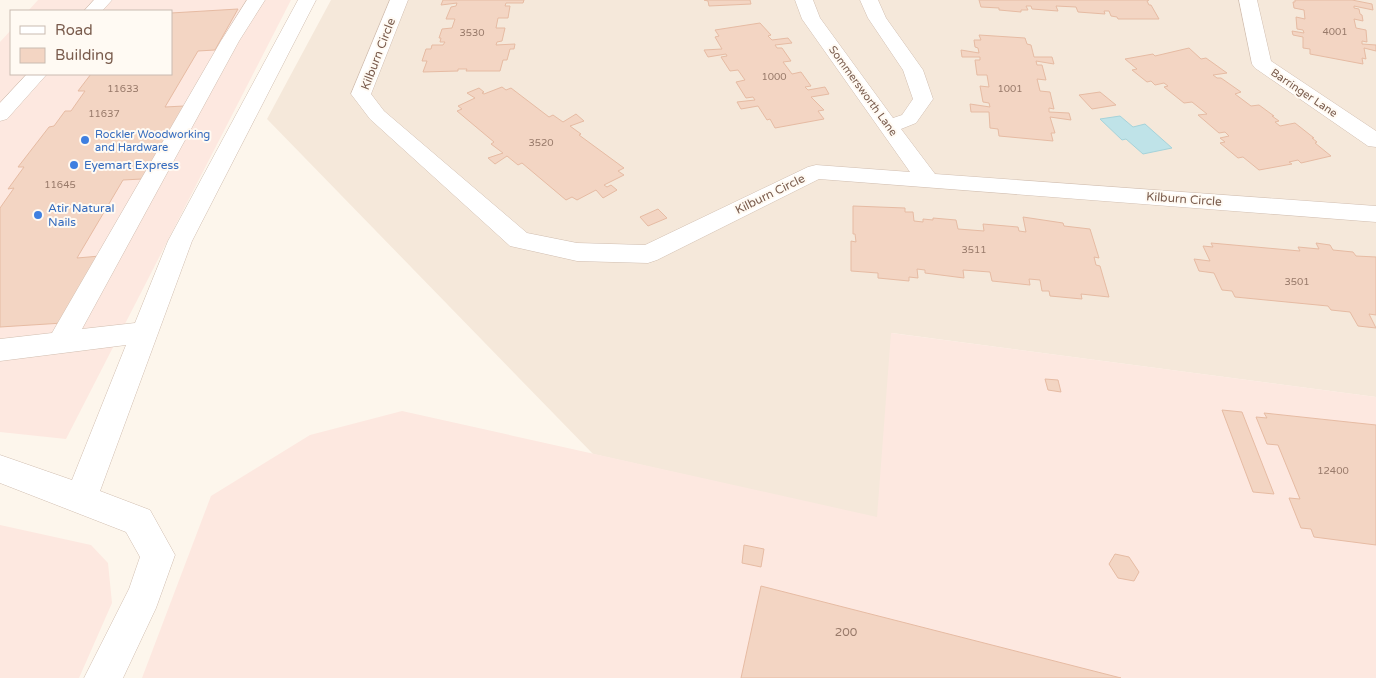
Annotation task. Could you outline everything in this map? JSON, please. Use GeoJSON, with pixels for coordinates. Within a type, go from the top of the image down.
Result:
{"type":"FeatureCollection","features":[{"type":"Feature","properties":{"kind":"street"},"geometry":{"type":"LineString","coordinates":[[94,10],[103,0]]}},
{"type":"Feature","properties":{"kind":"street"},"geometry":{"type":"LineString","coordinates":[[61,342],[230,41],[256,0]]}},
{"type":"Feature","properties":{"kind":"street"},"geometry":{"type":"LineString","coordinates":[[81,498],[180,241],[307,0],[292,0]]}},
{"type":"Feature","properties":{"kind":"street","name":"Kilburn Circle"},"geometry":{"type":"LineString","coordinates":[[398,0],[362,94],[377,115],[519,240],[577,252],[648,254],[816,172],[1376,214]]}},
{"type":"Feature","properties":{"kind":"street","name":"Sommersworth Lane"},"geometry":{"type":"LineString","coordinates":[[804,0],[811,19],[928,179]]}},
{"type":"Feature","properties":{"kind":"street"},"geometry":{"type":"LineString","coordinates":[[869,0],[877,18],[914,70],[923,99],[909,119],[890,126]]}},
{"type":"Feature","properties":{"kind":"street","name":"Barringer Lane"},"geometry":{"type":"LineString","coordinates":[[1248,0],[1262,64],[1376,141]]}},
{"type":"Feature","properties":{"kind":"street"},"geometry":{"type":"LineString","coordinates":[[0,115],[36,75]]}},
{"type":"Feature","properties":{"kind":"street"},"geometry":{"type":"LineString","coordinates":[[0,350],[145,332]]}},
{"type":"Feature","properties":{"kind":"street"},"geometry":{"type":"LineString","coordinates":[[0,469],[138,521],[158,555],[144,596],[103,678]]}},
{"type":"Feature","properties":{"kind":"shaded area"},"geometry":{"type":"Polygon","coordinates":[[[38,0],[291,0],[66,439],[0,432],[0,42],[10,31],[10,75],[172,75],[172,10],[29,10],[38,0]]]}},
{"type":"Feature","properties":{"kind":"shaded area"},"geometry":{"type":"Polygon","coordinates":[[[331,0],[1376,0],[1376,397],[892,333],[878,518],[593,454],[267,119],[331,0]]]}},
{"type":"Feature","properties":{"kind":"shaded area"},"geometry":{"type":"Polygon","coordinates":[[[891,333],[1376,397],[1376,678],[142,678],[211,496],[310,435],[402,411],[877,517],[891,333]]]}},
{"type":"Feature","properties":{"kind":"shaded area"},"geometry":{"type":"Polygon","coordinates":[[[0,525],[91,545],[108,563],[112,603],[79,678],[0,678],[0,525]]]}},
{"type":"Feature","properties":{"kind":"water"},"geometry":{"type":"Polygon","coordinates":[[[1120,116],[1133,127],[1145,124],[1172,148],[1143,154],[1126,139],[1122,140],[1100,119],[1120,116]]]}},
{"type":"Feature","properties":{"kind":"building"},"geometry":{"type":"Polygon","coordinates":[[[443,0],[524,0],[523,3],[506,3],[505,6],[510,6],[508,18],[498,18],[496,28],[505,28],[502,41],[497,42],[496,45],[515,44],[514,49],[510,49],[507,60],[503,60],[500,71],[466,71],[467,69],[458,69],[458,71],[423,72],[427,61],[422,61],[426,49],[431,49],[432,45],[443,45],[445,42],[440,42],[441,38],[439,38],[442,29],[452,28],[455,19],[446,19],[451,7],[456,6],[457,3],[441,5],[443,0]]]}},
{"type":"Feature","properties":{"kind":"building"},"geometry":{"type":"Polygon","coordinates":[[[704,0],[750,0],[751,4],[709,6],[708,1],[704,0]]]}},
{"type":"Feature","properties":{"kind":"building"},"geometry":{"type":"Polygon","coordinates":[[[979,0],[1149,0],[1147,1],[1149,5],[1151,5],[1159,19],[1118,19],[1111,16],[1109,11],[1104,11],[1105,14],[1078,12],[1076,7],[1056,6],[1058,11],[1032,9],[1031,6],[1026,6],[1028,10],[1021,10],[1021,12],[999,10],[999,8],[981,7],[979,0]]]}},
{"type":"Feature","properties":{"kind":"building"},"geometry":{"type":"Polygon","coordinates":[[[1295,0],[1352,0],[1372,4],[1373,10],[1354,6],[1354,8],[1359,9],[1363,21],[1354,19],[1356,28],[1366,30],[1367,42],[1362,41],[1362,44],[1376,45],[1376,51],[1364,48],[1366,59],[1362,58],[1363,64],[1310,54],[1310,49],[1303,48],[1303,37],[1293,35],[1292,31],[1304,33],[1303,30],[1297,29],[1296,17],[1305,19],[1304,10],[1294,8],[1293,2],[1295,0]]]}},
{"type":"Feature","properties":{"kind":"building"},"geometry":{"type":"Polygon","coordinates":[[[238,9],[215,50],[198,51],[165,107],[184,106],[142,179],[123,180],[77,258],[100,256],[63,323],[0,327],[0,208],[14,188],[8,189],[24,167],[18,167],[49,127],[54,126],[65,111],[71,111],[85,91],[78,91],[90,75],[172,75],[172,13],[238,9]]]}},
{"type":"Feature","properties":{"kind":"building"},"geometry":{"type":"Polygon","coordinates":[[[760,23],[771,35],[768,36],[772,40],[788,38],[792,43],[775,45],[777,48],[782,48],[791,61],[783,62],[792,74],[801,72],[811,86],[805,87],[808,90],[825,87],[829,94],[811,97],[824,110],[818,111],[824,119],[775,128],[770,119],[767,120],[758,106],[741,109],[737,102],[755,100],[753,97],[746,98],[736,82],[745,80],[738,70],[730,71],[721,57],[727,56],[726,54],[708,57],[704,50],[722,49],[715,37],[719,36],[715,30],[760,23]]]}},
{"type":"Feature","properties":{"kind":"building"},"geometry":{"type":"Polygon","coordinates":[[[979,35],[1025,38],[1027,44],[1031,45],[1034,57],[1052,57],[1054,64],[1036,61],[1037,65],[1042,65],[1046,80],[1037,79],[1040,91],[1050,92],[1054,109],[1049,108],[1049,112],[1069,113],[1071,120],[1050,117],[1055,133],[1051,133],[1053,141],[999,136],[998,129],[990,128],[989,112],[971,112],[970,104],[990,107],[989,103],[983,102],[980,86],[989,87],[987,75],[977,75],[975,60],[980,60],[980,57],[962,57],[961,50],[979,53],[978,48],[975,47],[974,40],[981,40],[979,35]]]}},
{"type":"Feature","properties":{"kind":"building"},"geometry":{"type":"Polygon","coordinates":[[[1189,48],[1201,59],[1206,58],[1227,73],[1213,75],[1221,78],[1241,92],[1235,94],[1251,106],[1259,105],[1279,121],[1275,122],[1280,126],[1295,123],[1314,138],[1312,138],[1317,142],[1315,143],[1331,156],[1301,163],[1298,160],[1289,162],[1292,164],[1259,170],[1243,157],[1238,158],[1220,143],[1225,142],[1220,138],[1229,136],[1225,132],[1219,133],[1198,115],[1207,114],[1192,102],[1184,103],[1164,87],[1168,86],[1164,83],[1155,85],[1151,81],[1147,82],[1132,70],[1137,69],[1125,59],[1153,54],[1155,56],[1189,48]]]}},
{"type":"Feature","properties":{"kind":"building"},"geometry":{"type":"Polygon","coordinates":[[[502,87],[506,90],[511,88],[549,117],[553,115],[563,122],[576,114],[584,121],[570,126],[581,134],[579,135],[624,168],[618,171],[624,175],[604,185],[607,187],[611,185],[617,190],[603,198],[596,190],[577,200],[572,197],[566,200],[522,163],[518,165],[507,156],[495,164],[488,158],[503,153],[491,144],[494,142],[457,111],[462,109],[458,106],[475,98],[467,93],[479,88],[484,94],[502,87]]]}},
{"type":"Feature","properties":{"kind":"building"},"geometry":{"type":"Polygon","coordinates":[[[1100,92],[1116,105],[1092,109],[1079,95],[1100,92]]]}},
{"type":"Feature","properties":{"kind":"building"},"geometry":{"type":"Polygon","coordinates":[[[853,206],[905,208],[905,212],[913,212],[914,221],[923,222],[923,219],[933,220],[933,218],[956,220],[958,229],[984,231],[983,224],[1018,227],[1019,231],[1026,232],[1023,217],[1063,223],[1064,226],[1090,229],[1099,258],[1094,257],[1096,265],[1100,266],[1109,297],[1081,294],[1082,299],[1050,296],[1049,291],[1042,291],[1040,280],[1029,279],[1030,285],[992,281],[990,272],[963,270],[964,278],[925,273],[925,270],[917,269],[918,278],[909,277],[909,281],[878,278],[878,273],[851,271],[851,241],[856,242],[855,234],[853,234],[853,206]]]}},
{"type":"Feature","properties":{"kind":"building"},"geometry":{"type":"Polygon","coordinates":[[[658,209],[667,218],[648,226],[640,217],[658,209]]]}},
{"type":"Feature","properties":{"kind":"building"},"geometry":{"type":"Polygon","coordinates":[[[1211,243],[1300,251],[1298,247],[1319,249],[1316,243],[1330,245],[1333,250],[1353,252],[1356,256],[1376,257],[1376,315],[1369,314],[1376,328],[1358,326],[1350,312],[1331,310],[1328,306],[1235,297],[1232,291],[1222,290],[1214,273],[1199,271],[1194,259],[1210,261],[1203,246],[1213,247],[1211,243]]]}},
{"type":"Feature","properties":{"kind":"building"},"geometry":{"type":"Polygon","coordinates":[[[1045,379],[1058,380],[1061,392],[1048,390],[1045,379]]]}},
{"type":"Feature","properties":{"kind":"building"},"geometry":{"type":"Polygon","coordinates":[[[1222,410],[1242,412],[1274,494],[1253,492],[1222,410]]]}},
{"type":"Feature","properties":{"kind":"building"},"geometry":{"type":"Polygon","coordinates":[[[1264,413],[1376,425],[1376,545],[1314,537],[1311,529],[1301,528],[1289,498],[1300,499],[1278,445],[1267,444],[1256,417],[1267,418],[1264,413]]]}},
{"type":"Feature","properties":{"kind":"building"},"geometry":{"type":"Polygon","coordinates":[[[744,545],[764,549],[761,567],[742,563],[744,545]]]}},
{"type":"Feature","properties":{"kind":"building"},"geometry":{"type":"Polygon","coordinates":[[[1115,554],[1129,557],[1139,572],[1134,581],[1118,578],[1109,564],[1115,554]]]}},
{"type":"Feature","properties":{"kind":"building"},"geometry":{"type":"Polygon","coordinates":[[[761,586],[1121,678],[741,678],[761,586]]]}},
{"type":"Feature","properties":{"kind":"place","name":"Rockler Woodworking and Hardware"},"geometry":{"type":"Point","coordinates":[85,140]}},
{"type":"Feature","properties":{"kind":"place","name":"Eyemart Express"},"geometry":{"type":"Point","coordinates":[74,165]}},
{"type":"Feature","properties":{"kind":"place","name":"Atir Natural Nails"},"geometry":{"type":"Point","coordinates":[38,215]}}]}
